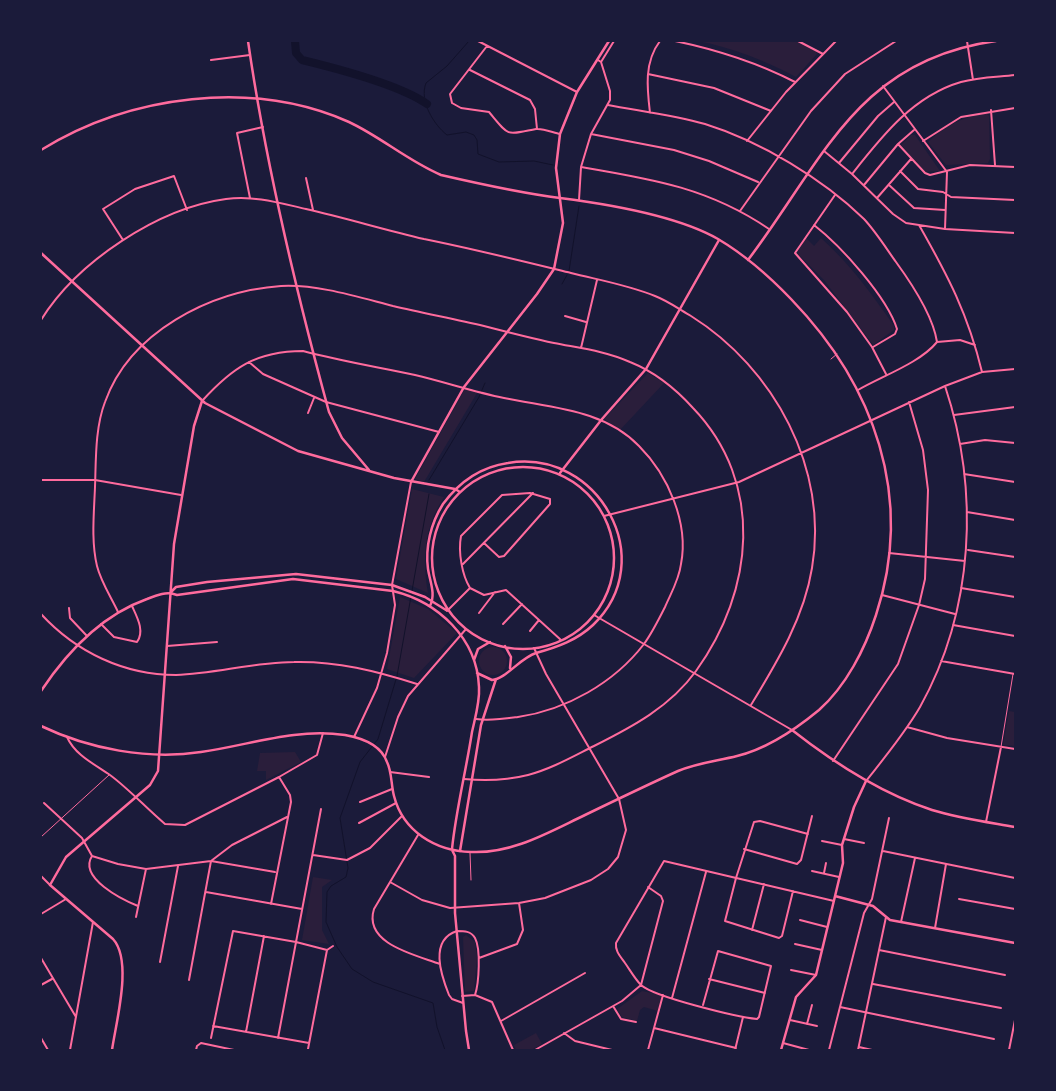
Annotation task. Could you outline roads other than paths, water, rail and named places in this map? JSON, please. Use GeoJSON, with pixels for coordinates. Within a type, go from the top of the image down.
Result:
{"type":"FeatureCollection","features":[{"type":"Feature","properties":{"kind":"street"},"geometry":{"type":"LineString","coordinates":[[248,41],[257,99],[279,202],[326,402],[342,438],[370,471]]}},
{"type":"Feature","properties":{"kind":"street"},"geometry":{"type":"LineString","coordinates":[[478,41],[577,92]]}},
{"type":"Feature","properties":{"kind":"street"},"geometry":{"type":"LineString","coordinates":[[486,41],[486,46],[470,70],[450,94],[452,103],[455,106],[489,112],[503,130],[511,134],[537,129],[560,134]]}},
{"type":"Feature","properties":{"kind":"street"},"geometry":{"type":"LineString","coordinates":[[354,737],[374,697],[382,673],[392,624],[394,591],[392,585],[411,482],[464,387],[554,269],[563,222],[556,165],[560,134],[577,92],[609,41]]}},
{"type":"Feature","properties":{"kind":"street"},"geometry":{"type":"LineString","coordinates":[[602,62],[614,41]]}},
{"type":"Feature","properties":{"kind":"street"},"geometry":{"type":"LineString","coordinates":[[650,113],[647,89],[648,74],[652,55],[660,41]]}},
{"type":"Feature","properties":{"kind":"street"},"geometry":{"type":"LineString","coordinates":[[676,41],[744,58],[796,82]]}},
{"type":"Feature","properties":{"kind":"street"},"geometry":{"type":"LineString","coordinates":[[798,41],[823,54]]}},
{"type":"Feature","properties":{"kind":"street"},"geometry":{"type":"LineString","coordinates":[[747,142],[796,82],[836,41]]}},
{"type":"Feature","properties":{"kind":"street"},"geometry":{"type":"LineString","coordinates":[[740,211],[811,111],[849,69],[896,41]]}},
{"type":"Feature","properties":{"kind":"street"},"geometry":{"type":"LineString","coordinates":[[748,260],[824,152],[853,115],[883,86],[925,60],[967,43],[996,41]]}},
{"type":"Feature","properties":{"kind":"street"},"geometry":{"type":"LineString","coordinates":[[967,43],[973,80]]}},
{"type":"Feature","properties":{"kind":"street"},"geometry":{"type":"LineString","coordinates":[[211,60],[250,55]]}},
{"type":"Feature","properties":{"kind":"street"},"geometry":{"type":"LineString","coordinates":[[579,200],[581,167],[591,134],[608,105],[610,91],[602,62],[597,59]]}},
{"type":"Feature","properties":{"kind":"street"},"geometry":{"type":"LineString","coordinates":[[470,70],[530,100],[535,109],[537,129]]}},
{"type":"Feature","properties":{"kind":"street"},"geometry":{"type":"LineString","coordinates":[[648,74],[714,88],[771,111]]}},
{"type":"Feature","properties":{"kind":"street"},"geometry":{"type":"LineString","coordinates":[[852,174],[873,147],[904,116],[929,96],[973,80],[1015,75]]}},
{"type":"Feature","properties":{"kind":"street"},"geometry":{"type":"LineString","coordinates":[[883,86],[947,172],[945,229]]}},
{"type":"Feature","properties":{"kind":"street"},"geometry":{"type":"LineString","coordinates":[[41,150],[90,124],[161,104],[202,98],[257,99],[319,112],[348,122],[384,140],[422,167],[441,175],[559,198],[579,200],[683,224],[719,240],[773,280],[795,303],[837,354],[872,419],[889,491],[889,553],[882,596],[869,633],[844,678],[821,707],[792,730],[754,751],[686,768],[520,844],[470,852],[452,850],[418,835],[402,816],[396,803],[385,757],[372,744],[354,737],[323,733],[286,735],[204,752],[160,754],[114,749],[66,737],[41,726]]}},
{"type":"Feature","properties":{"kind":"street"},"geometry":{"type":"LineString","coordinates":[[839,163],[878,116],[894,102]]}},
{"type":"Feature","properties":{"kind":"street"},"geometry":{"type":"LineString","coordinates":[[608,105],[706,125],[747,142],[808,174],[835,195],[869,226],[906,275],[935,329],[937,342]]}},
{"type":"Feature","properties":{"kind":"street"},"geometry":{"type":"LineString","coordinates":[[923,141],[961,117],[992,110],[1015,108]]}},
{"type":"Feature","properties":{"kind":"street"},"geometry":{"type":"LineString","coordinates":[[992,110],[995,166]]}},
{"type":"Feature","properties":{"kind":"street"},"geometry":{"type":"LineString","coordinates":[[250,198],[237,133],[263,127]]}},
{"type":"Feature","properties":{"kind":"street"},"geometry":{"type":"LineString","coordinates":[[864,185],[898,144],[914,130]]}},
{"type":"Feature","properties":{"kind":"street"},"geometry":{"type":"LineString","coordinates":[[591,134],[674,150],[709,161],[759,183]]}},
{"type":"Feature","properties":{"kind":"street"},"geometry":{"type":"LineString","coordinates":[[898,144],[927,175],[947,172],[970,165],[1015,167]]}},
{"type":"Feature","properties":{"kind":"street"},"geometry":{"type":"LineString","coordinates":[[824,152],[852,174],[899,218],[919,226],[1015,233]]}},
{"type":"Feature","properties":{"kind":"street"},"geometry":{"type":"LineString","coordinates":[[878,198],[911,159]]}},
{"type":"Feature","properties":{"kind":"street"},"geometry":{"type":"LineString","coordinates":[[581,167],[692,190],[740,211],[769,230]]}},
{"type":"Feature","properties":{"kind":"street"},"geometry":{"type":"LineString","coordinates":[[900,171],[918,189],[951,196],[1015,200]]}},
{"type":"Feature","properties":{"kind":"street"},"geometry":{"type":"LineString","coordinates":[[123,240],[104,209],[135,189],[174,176],[187,210]]}},
{"type":"Feature","properties":{"kind":"street"},"geometry":{"type":"LineString","coordinates":[[306,178],[313,210]]}},
{"type":"Feature","properties":{"kind":"street"},"geometry":{"type":"LineString","coordinates":[[889,185],[914,208],[946,210]]}},
{"type":"Feature","properties":{"kind":"street"},"geometry":{"type":"LineString","coordinates":[[835,195],[795,253],[847,312],[872,347],[886,374]]}},
{"type":"Feature","properties":{"kind":"street"},"geometry":{"type":"LineString","coordinates":[[41,320],[52,303],[72,282],[98,258],[123,240],[153,223],[187,210],[228,198],[250,198],[279,202],[395,232],[554,269],[656,296],[680,309],[716,334],[750,367],[772,396],[790,425],[801,452],[812,489],[814,527],[812,569],[798,618],[789,640],[751,705]]}},
{"type":"Feature","properties":{"kind":"street"},"geometry":{"type":"LineString","coordinates":[[814,225],[852,263],[877,294],[895,323],[897,329],[895,334],[872,347]]}},
{"type":"Feature","properties":{"kind":"street"},"geometry":{"type":"LineString","coordinates":[[919,226],[953,285],[975,345],[982,372]]}},
{"type":"Feature","properties":{"kind":"street"},"geometry":{"type":"LineString","coordinates":[[560,473],[646,369],[719,240]]}},
{"type":"Feature","properties":{"kind":"street"},"geometry":{"type":"LineString","coordinates":[[41,252],[202,401],[286,446],[411,482],[455,489],[460,492]]}},
{"type":"Feature","properties":{"kind":"street"},"geometry":{"type":"LineString","coordinates":[[580,348],[597,280]]}},
{"type":"Feature","properties":{"kind":"street"},"geometry":{"type":"LineString","coordinates":[[118,612],[100,574],[95,552],[95,480],[98,439],[106,399],[115,379],[142,347],[177,319],[226,296],[251,289],[298,286],[430,313],[616,356],[646,369],[667,382],[701,416],[720,444],[738,482],[744,531],[738,575],[727,615],[695,673],[666,704],[653,714],[588,749],[529,775],[508,779],[464,779]]}},
{"type":"Feature","properties":{"kind":"street"},"geometry":{"type":"LineString","coordinates":[[564,316],[586,322]]}},
{"type":"Feature","properties":{"kind":"street"},"geometry":{"type":"LineString","coordinates":[[858,390],[916,360],[930,350],[937,342],[960,340],[975,345]]}},
{"type":"Feature","properties":{"kind":"street"},"geometry":{"type":"LineString","coordinates":[[50,885],[63,862],[84,841],[155,779],[160,754],[170,593],[181,495],[196,414],[202,401],[228,374],[249,362],[285,351],[303,351],[602,420],[638,445],[661,476],[674,500],[679,516],[682,546],[681,564],[674,587],[645,643],[607,680],[590,692],[563,704],[521,717],[482,720],[475,718]]}},
{"type":"Feature","properties":{"kind":"street"},"geometry":{"type":"LineString","coordinates":[[831,358],[837,354]]}},
{"type":"Feature","properties":{"kind":"street"},"geometry":{"type":"LineString","coordinates":[[249,362],[263,374],[314,398],[439,432]]}},
{"type":"Feature","properties":{"kind":"street"},"geometry":{"type":"LineString","coordinates":[[604,516],[674,500],[738,482],[945,386],[982,372],[1015,370]]}},
{"type":"Feature","properties":{"kind":"street"},"geometry":{"type":"LineString","coordinates":[[781,1050],[796,997],[816,975],[844,862],[842,845],[854,807],[866,781],[907,728],[920,706],[940,661],[956,614],[966,561],[967,512],[960,444],[945,386]]}},
{"type":"Feature","properties":{"kind":"street"},"geometry":{"type":"LineString","coordinates":[[308,413],[314,398]]}},
{"type":"Feature","properties":{"kind":"street"},"geometry":{"type":"LineString","coordinates":[[833,760],[898,664],[919,605],[927,556],[928,490],[923,450],[909,402]]}},
{"type":"Feature","properties":{"kind":"street"},"geometry":{"type":"LineString","coordinates":[[954,415],[1015,407]]}},
{"type":"Feature","properties":{"kind":"street"},"geometry":{"type":"LineString","coordinates":[[960,444],[985,440],[1015,443]]}},
{"type":"Feature","properties":{"kind":"street"},"geometry":{"type":"LineString","coordinates":[[434,602],[427,562],[430,536],[440,510],[455,489],[471,476],[489,467],[524,461],[564,468],[588,484],[611,514],[619,540],[620,565],[615,588],[600,618],[587,630],[566,644],[535,654],[496,680],[482,720],[460,851],[455,856]]}},
{"type":"Feature","properties":{"kind":"street"},"geometry":{"type":"LineString","coordinates":[[489,467],[492,473]]}},
{"type":"Feature","properties":{"kind":"street"},"geometry":{"type":"LineString","coordinates":[[41,691],[64,660],[88,636],[101,624],[131,604],[170,593],[176,587],[291,574],[392,585],[434,602],[447,611],[466,629],[490,642],[534,648],[561,640],[580,630],[594,615],[607,592],[614,567],[613,539],[604,516],[588,495],[560,473],[546,468],[530,467],[492,473],[472,482],[460,492],[443,515],[434,547],[433,571],[440,597],[447,611]]}},
{"type":"Feature","properties":{"kind":"street"},"geometry":{"type":"LineString","coordinates":[[964,474],[1015,482]]}},
{"type":"Feature","properties":{"kind":"street"},"geometry":{"type":"LineString","coordinates":[[41,480],[95,480],[181,495]]}},
{"type":"Feature","properties":{"kind":"street"},"geometry":{"type":"LineString","coordinates":[[484,543],[499,557],[504,556],[550,504],[550,499],[533,493],[520,492],[502,495],[461,536],[463,564],[470,588],[484,595],[504,589],[561,640]]}},
{"type":"Feature","properties":{"kind":"street"},"geometry":{"type":"LineString","coordinates":[[463,564],[533,493]]}},
{"type":"Feature","properties":{"kind":"street"},"geometry":{"type":"LineString","coordinates":[[967,512],[1015,520]]}},
{"type":"Feature","properties":{"kind":"street"},"geometry":{"type":"LineString","coordinates":[[967,550],[1015,557]]}},
{"type":"Feature","properties":{"kind":"street"},"geometry":{"type":"LineString","coordinates":[[889,553],[966,561]]}},
{"type":"Feature","properties":{"kind":"street"},"geometry":{"type":"LineString","coordinates":[[170,593],[177,595],[293,579],[394,591],[410,596],[430,607],[461,634],[474,661],[478,673],[479,687],[452,850],[455,856],[455,908],[462,996],[469,1050]]}},
{"type":"Feature","properties":{"kind":"street"},"geometry":{"type":"LineString","coordinates":[[447,611],[470,588]]}},
{"type":"Feature","properties":{"kind":"street"},"geometry":{"type":"LineString","coordinates":[[961,588],[1015,597]]}},
{"type":"Feature","properties":{"kind":"street"},"geometry":{"type":"LineString","coordinates":[[479,612],[496,592]]}},
{"type":"Feature","properties":{"kind":"street"},"geometry":{"type":"LineString","coordinates":[[882,596],[956,614]]}},
{"type":"Feature","properties":{"kind":"street"},"geometry":{"type":"LineString","coordinates":[[430,607],[440,597]]}},
{"type":"Feature","properties":{"kind":"street"},"geometry":{"type":"LineString","coordinates":[[101,624],[114,637],[137,642],[140,627],[131,604]]}},
{"type":"Feature","properties":{"kind":"street"},"geometry":{"type":"LineString","coordinates":[[504,624],[522,604]]}},
{"type":"Feature","properties":{"kind":"street"},"geometry":{"type":"LineString","coordinates":[[69,608],[68,616],[88,636]]}},
{"type":"Feature","properties":{"kind":"street"},"geometry":{"type":"LineString","coordinates":[[41,614],[77,647],[98,658],[132,670],[165,674],[187,674],[292,662],[335,664],[382,673],[417,684]]}},
{"type":"Feature","properties":{"kind":"street"},"geometry":{"type":"LineString","coordinates":[[594,615],[792,730],[866,781],[898,797],[931,809],[1015,827]]}},
{"type":"Feature","properties":{"kind":"street"},"geometry":{"type":"LineString","coordinates":[[530,631],[539,620]]}},
{"type":"Feature","properties":{"kind":"street"},"geometry":{"type":"LineString","coordinates":[[953,625],[1015,636]]}},
{"type":"Feature","properties":{"kind":"street"},"geometry":{"type":"LineString","coordinates":[[385,757],[398,717],[417,684],[466,629]]}},
{"type":"Feature","properties":{"kind":"street"},"geometry":{"type":"LineString","coordinates":[[167,646],[217,642]]}},
{"type":"Feature","properties":{"kind":"street"},"geometry":{"type":"LineString","coordinates":[[474,661],[478,649],[490,642]]}},
{"type":"Feature","properties":{"kind":"street"},"geometry":{"type":"LineString","coordinates":[[504,645],[512,657],[510,670]]}},
{"type":"Feature","properties":{"kind":"street"},"geometry":{"type":"LineString","coordinates":[[390,882],[422,900],[455,908],[519,904],[544,898],[584,883],[611,865],[621,850],[626,833],[625,820],[619,799],[588,749],[535,654],[534,648]]}},
{"type":"Feature","properties":{"kind":"street"},"geometry":{"type":"LineString","coordinates":[[940,661],[1014,674],[986,822]]}},
{"type":"Feature","properties":{"kind":"street"},"geometry":{"type":"LineString","coordinates":[[478,673],[487,679],[496,680]]}},
{"type":"Feature","properties":{"kind":"street"},"geometry":{"type":"LineString","coordinates":[[907,728],[947,738],[1015,749]]}},
{"type":"Feature","properties":{"kind":"street"},"geometry":{"type":"LineString","coordinates":[[66,737],[70,744],[90,762],[109,774],[164,824],[185,824],[279,777],[318,754],[323,733]]}},
{"type":"Feature","properties":{"kind":"street"},"geometry":{"type":"LineString","coordinates":[[390,772],[429,777]]}},
{"type":"Feature","properties":{"kind":"street"},"geometry":{"type":"LineString","coordinates":[[41,837],[109,774]]}},
{"type":"Feature","properties":{"kind":"street"},"geometry":{"type":"LineString","coordinates":[[271,904],[291,798],[279,777]]}},
{"type":"Feature","properties":{"kind":"street"},"geometry":{"type":"LineString","coordinates":[[360,802],[392,789]]}},
{"type":"Feature","properties":{"kind":"street"},"geometry":{"type":"LineString","coordinates":[[44,803],[76,832],[84,841],[92,856],[110,862],[146,869],[211,861],[276,872]]}},
{"type":"Feature","properties":{"kind":"street"},"geometry":{"type":"LineString","coordinates":[[359,823],[396,803]]}},
{"type":"Feature","properties":{"kind":"street"},"geometry":{"type":"LineString","coordinates":[[278,1038],[321,809]]}},
{"type":"Feature","properties":{"kind":"street"},"geometry":{"type":"LineString","coordinates":[[312,854],[347,860],[370,848],[402,816]]}},
{"type":"Feature","properties":{"kind":"street"},"geometry":{"type":"LineString","coordinates":[[744,849],[797,864],[801,860],[812,816]]}},
{"type":"Feature","properties":{"kind":"street"},"geometry":{"type":"LineString","coordinates":[[189,980],[211,861],[232,845],[287,817]]}},
{"type":"Feature","properties":{"kind":"street"},"geometry":{"type":"LineString","coordinates":[[829,1050],[864,913],[872,899],[889,818]]}},
{"type":"Feature","properties":{"kind":"street"},"geometry":{"type":"LineString","coordinates":[[793,891],[782,936],[778,938],[725,922],[744,849],[755,821],[808,834]]}},
{"type":"Feature","properties":{"kind":"street"},"geometry":{"type":"LineString","coordinates":[[418,835],[373,912],[377,933],[392,944],[440,964]]}},
{"type":"Feature","properties":{"kind":"street"},"geometry":{"type":"LineString","coordinates":[[844,839],[864,844]]}},
{"type":"Feature","properties":{"kind":"street"},"geometry":{"type":"LineString","coordinates":[[822,841],[842,845]]}},
{"type":"Feature","properties":{"kind":"street"},"geometry":{"type":"LineString","coordinates":[[470,852],[471,880]]}},
{"type":"Feature","properties":{"kind":"street"},"geometry":{"type":"LineString","coordinates":[[883,852],[1015,878]]}},
{"type":"Feature","properties":{"kind":"street"},"geometry":{"type":"LineString","coordinates":[[92,856],[89,861],[90,866],[102,886],[121,899],[138,906]]}},
{"type":"Feature","properties":{"kind":"street"},"geometry":{"type":"LineString","coordinates":[[901,922],[915,858]]}},
{"type":"Feature","properties":{"kind":"street"},"geometry":{"type":"LineString","coordinates":[[702,1005],[717,952],[720,951],[771,966],[766,993],[758,1018],[743,1016],[672,998],[641,985],[616,948],[616,942],[664,861],[834,901]]}},
{"type":"Feature","properties":{"kind":"street"},"geometry":{"type":"LineString","coordinates":[[824,873],[826,863]]}},
{"type":"Feature","properties":{"kind":"street"},"geometry":{"type":"LineString","coordinates":[[934,928],[946,864]]}},
{"type":"Feature","properties":{"kind":"street"},"geometry":{"type":"LineString","coordinates":[[160,962],[178,866]]}},
{"type":"Feature","properties":{"kind":"street"},"geometry":{"type":"LineString","coordinates":[[136,917],[146,869]]}},
{"type":"Feature","properties":{"kind":"street"},"geometry":{"type":"LineString","coordinates":[[812,871],[840,878]]}},
{"type":"Feature","properties":{"kind":"street"},"geometry":{"type":"LineString","coordinates":[[672,998],[706,872]]}},
{"type":"Feature","properties":{"kind":"street"},"geometry":{"type":"LineString","coordinates":[[41,876],[116,942],[123,959],[112,1050]]}},
{"type":"Feature","properties":{"kind":"street"},"geometry":{"type":"LineString","coordinates":[[752,931],[764,884]]}},
{"type":"Feature","properties":{"kind":"street"},"geometry":{"type":"LineString","coordinates":[[535,1050],[613,1006],[641,985],[663,901],[661,896],[648,887]]}},
{"type":"Feature","properties":{"kind":"street"},"geometry":{"type":"LineString","coordinates":[[205,892],[302,909]]}},
{"type":"Feature","properties":{"kind":"street"},"geometry":{"type":"LineString","coordinates":[[836,896],[869,904],[886,918],[901,922],[1015,943]]}},
{"type":"Feature","properties":{"kind":"street"},"geometry":{"type":"LineString","coordinates":[[41,914],[66,899]]}},
{"type":"Feature","properties":{"kind":"street"},"geometry":{"type":"LineString","coordinates":[[958,899],[1015,909]]}},
{"type":"Feature","properties":{"kind":"street"},"geometry":{"type":"LineString","coordinates":[[478,958],[517,944],[523,930],[519,904]]}},
{"type":"Feature","properties":{"kind":"street"},"geometry":{"type":"LineString","coordinates":[[872,1050],[859,1048],[886,918]]}},
{"type":"Feature","properties":{"kind":"street"},"geometry":{"type":"LineString","coordinates":[[800,920],[828,927]]}},
{"type":"Feature","properties":{"kind":"street"},"geometry":{"type":"LineString","coordinates":[[70,1050],[92,922]]}},
{"type":"Feature","properties":{"kind":"street"},"geometry":{"type":"LineString","coordinates":[[463,1003],[452,999],[449,995],[440,964],[442,940],[457,930],[470,933],[475,939],[478,958],[475,995]]}},
{"type":"Feature","properties":{"kind":"street"},"geometry":{"type":"LineString","coordinates":[[211,1038],[233,931],[296,942],[327,950]]}},
{"type":"Feature","properties":{"kind":"street"},"geometry":{"type":"LineString","coordinates":[[246,1032],[264,936]]}},
{"type":"Feature","properties":{"kind":"street"},"geometry":{"type":"LineString","coordinates":[[795,944],[822,950]]}},
{"type":"Feature","properties":{"kind":"street"},"geometry":{"type":"LineString","coordinates":[[308,1049],[327,950],[333,946]]}},
{"type":"Feature","properties":{"kind":"street"},"geometry":{"type":"LineString","coordinates":[[879,950],[1005,975]]}},
{"type":"Feature","properties":{"kind":"street"},"geometry":{"type":"LineString","coordinates":[[41,958],[76,1017]]}},
{"type":"Feature","properties":{"kind":"street"},"geometry":{"type":"LineString","coordinates":[[791,970],[816,975]]}},
{"type":"Feature","properties":{"kind":"street"},"geometry":{"type":"LineString","coordinates":[[501,1021],[585,973]]}},
{"type":"Feature","properties":{"kind":"street"},"geometry":{"type":"LineString","coordinates":[[41,985],[53,978]]}},
{"type":"Feature","properties":{"kind":"street"},"geometry":{"type":"LineString","coordinates":[[709,979],[766,993]]}},
{"type":"Feature","properties":{"kind":"street"},"geometry":{"type":"LineString","coordinates":[[873,984],[1001,1008]]}},
{"type":"Feature","properties":{"kind":"street"},"geometry":{"type":"LineString","coordinates":[[462,996],[475,995],[492,1002],[513,1050]]}},
{"type":"Feature","properties":{"kind":"street"},"geometry":{"type":"LineString","coordinates":[[648,1050],[663,995]]}},
{"type":"Feature","properties":{"kind":"street"},"geometry":{"type":"LineString","coordinates":[[807,1024],[812,1005]]}},
{"type":"Feature","properties":{"kind":"street"},"geometry":{"type":"LineString","coordinates":[[613,1006],[621,1019],[636,1022]]}},
{"type":"Feature","properties":{"kind":"street"},"geometry":{"type":"LineString","coordinates":[[840,1007],[994,1039]]}},
{"type":"Feature","properties":{"kind":"street"},"geometry":{"type":"LineString","coordinates":[[654,1028],[735,1049],[743,1016]]}},
{"type":"Feature","properties":{"kind":"street"},"geometry":{"type":"LineString","coordinates":[[789,1019],[817,1026]]}},
{"type":"Feature","properties":{"kind":"street"},"geometry":{"type":"LineString","coordinates":[[1009,1050],[1015,1020]]}},
{"type":"Feature","properties":{"kind":"street"},"geometry":{"type":"LineString","coordinates":[[213,1026],[309,1043]]}},
{"type":"Feature","properties":{"kind":"street"},"geometry":{"type":"LineString","coordinates":[[564,1033],[575,1041],[612,1050]]}},
{"type":"Feature","properties":{"kind":"street"},"geometry":{"type":"LineString","coordinates":[[41,1038],[48,1050]]}},
{"type":"Feature","properties":{"kind":"street"},"geometry":{"type":"LineString","coordinates":[[783,1043],[809,1050]]}},
{"type":"Feature","properties":{"kind":"street"},"geometry":{"type":"LineString","coordinates":[[196,1050],[198,1044],[234,1050]]}},
{"type":"Feature","properties":{"kind":"street"},"geometry":{"type":"LineString","coordinates":[[215,1050],[216,1046]]}},
{"type":"Feature","properties":{"kind":"waterway"},"geometry":{"type":"LineString","coordinates":[[295,41],[296,53],[302,60],[349,72],[384,84],[401,90],[427,104]]}},
{"type":"Feature","properties":{"kind":"waterway"},"geometry":{"type":"LineString","coordinates":[[469,41],[447,66],[426,83],[424,90],[426,105],[437,125],[447,135],[466,132],[474,135],[477,140],[478,154],[499,162],[534,161],[553,165]]}},
{"type":"Feature","properties":{"kind":"waterway"},"geometry":{"type":"LineString","coordinates":[[569,271],[579,206]]}},
{"type":"Feature","properties":{"kind":"waterway"},"geometry":{"type":"LineString","coordinates":[[562,284],[567,275]]}},
{"type":"Feature","properties":{"kind":"waterway"},"geometry":{"type":"LineString","coordinates":[[429,480],[479,397],[485,383]]}},
{"type":"Feature","properties":{"kind":"waterway"},"geometry":{"type":"LineString","coordinates":[[429,494],[397,676],[378,739],[360,762],[340,818],[348,868],[346,877],[331,886],[327,892],[326,922],[337,947],[352,969],[373,982],[433,1003],[437,1027],[445,1050]]}}]}
